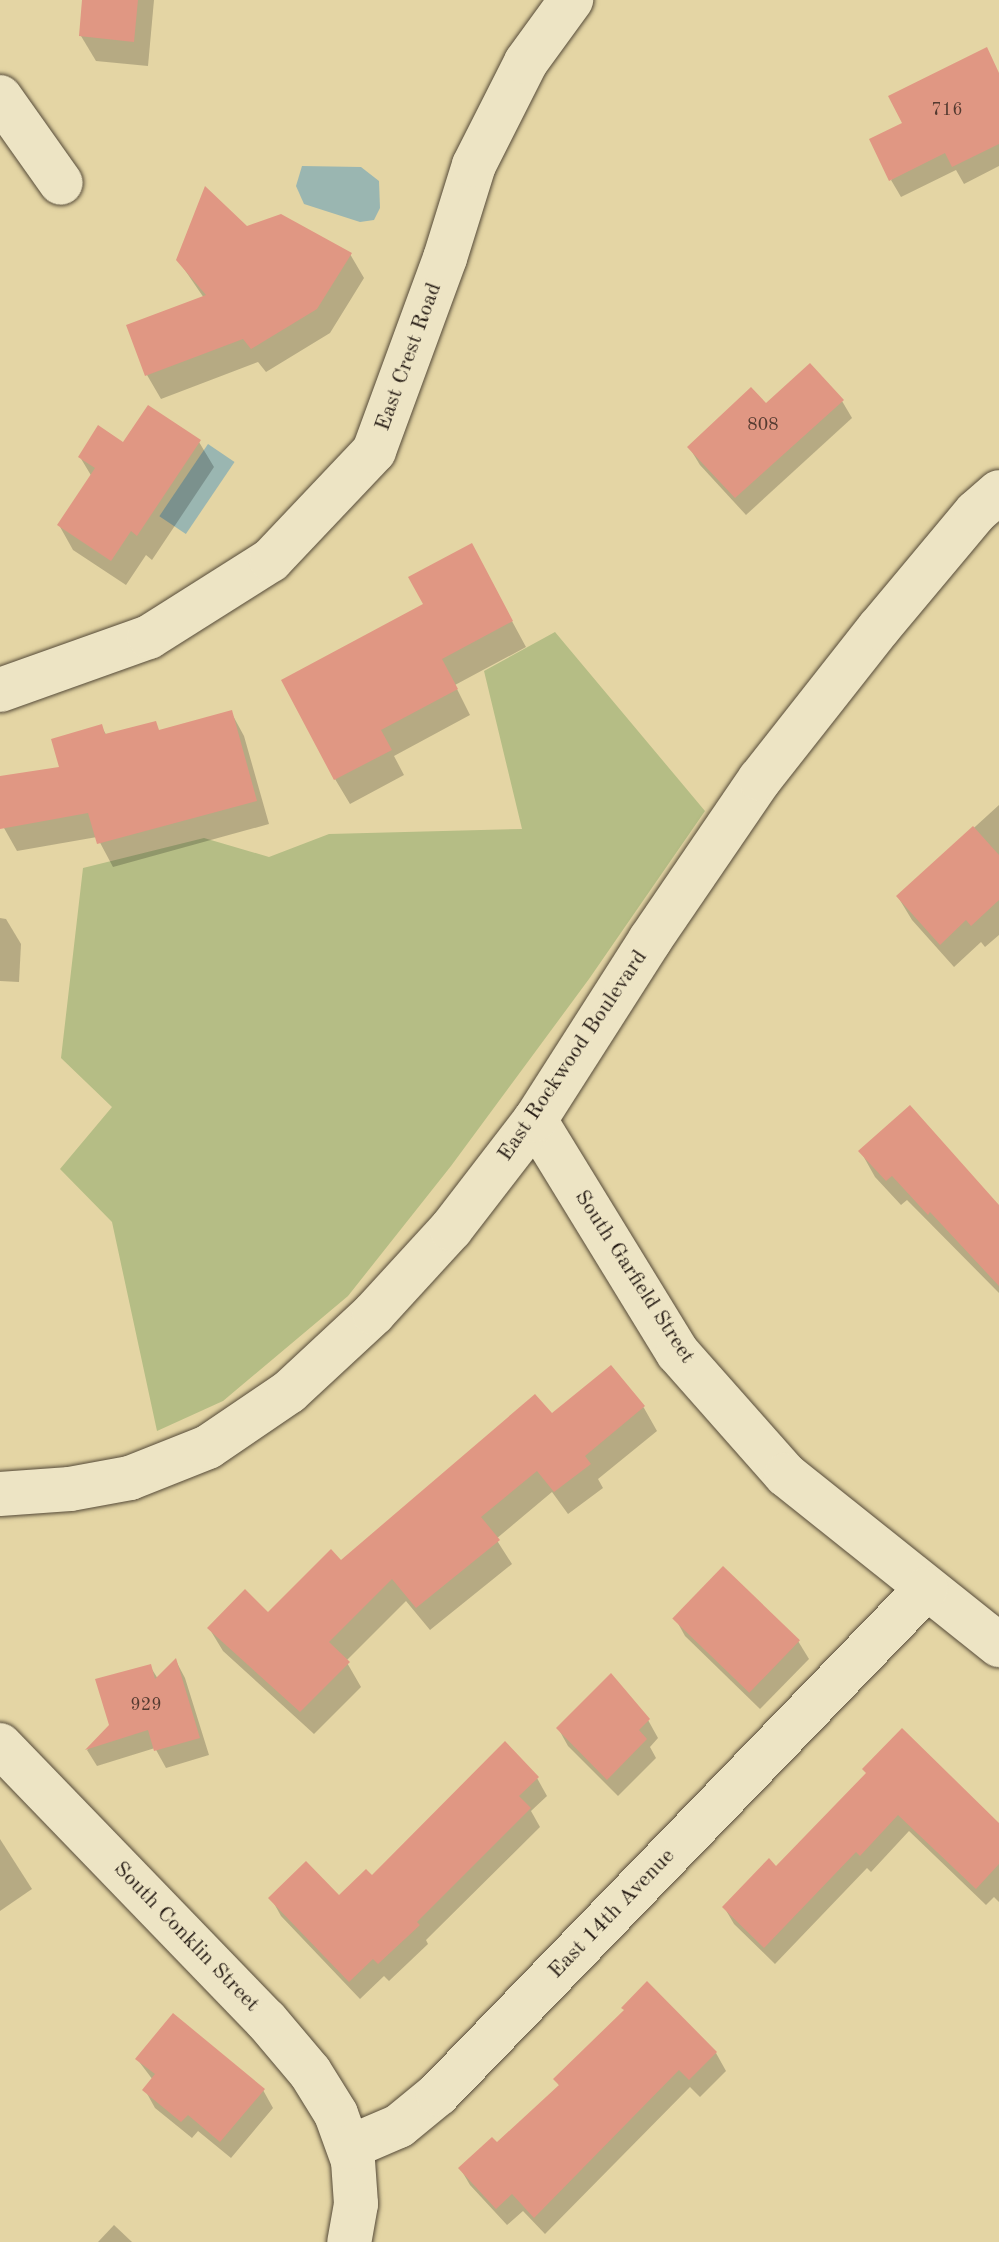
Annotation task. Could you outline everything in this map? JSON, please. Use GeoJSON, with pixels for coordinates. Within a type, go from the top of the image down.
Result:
{"type":"FeatureCollection","features":[{"type":"Feature","properties":{"kind":"street","name":"East Crest Road"},"geometry":{"type":"LineString","coordinates":[[0,690],[149,637],[271,560],[374,451],[445,258],[474,165],[526,62],[571,0]]}},
{"type":"Feature","properties":{"kind":"street"},"geometry":{"type":"LineString","coordinates":[[0,97],[61,183]]}},
{"type":"Feature","properties":{"kind":"street","name":"East Rockwood Boulevard"},"geometry":{"type":"LineString","coordinates":[[0,1494],[70,1489],[130,1478],[208,1447],[252,1421],[330,1357],[374,1313],[451,1229],[535,1120],[650,940],[760,779],[976,512],[999,492]]}},
{"type":"Feature","properties":{"kind":"street","name":"South Garfield Street"},"geometry":{"type":"LineString","coordinates":[[535,1120],[678,1353],[786,1475],[999,1645]]}},
{"type":"Feature","properties":{"kind":"street","name":"East 14th Avenue"},"geometry":{"type":"LineString","coordinates":[[350,2147],[399,2126],[438,2094],[926,1589]]}},
{"type":"Feature","properties":{"kind":"street","name":"South Conklin Street"},"geometry":{"type":"LineString","coordinates":[[0,1745],[289,2046],[324,2092],[350,2147]]}},
{"type":"Feature","properties":{"kind":"street"},"geometry":{"type":"LineString","coordinates":[[349,2242],[356,2204],[350,2147]]}},
{"type":"Feature","properties":{"kind":"green space"},"geometry":{"type":"Polygon","coordinates":[[[555,632],[705,811],[589,979],[451,1166],[348,1296],[223,1401],[157,1431],[112,1222],[60,1169],[112,1107],[61,1058],[83,868],[204,838],[269,857],[329,834],[522,829],[484,671],[555,632]]]}},
{"type":"Feature","properties":{"kind":"water"},"geometry":{"type":"Polygon","coordinates":[[[302,166],[361,167],[379,181],[380,208],[374,220],[360,222],[304,204],[296,186],[302,166]]]}},
{"type":"Feature","properties":{"kind":"water"},"geometry":{"type":"Polygon","coordinates":[[[208,444],[235,462],[186,534],[159,516],[208,444]]]}},
{"type":"Feature","properties":{"kind":"building"},"geometry":{"type":"Polygon","coordinates":[[[82,0],[138,0],[134,42],[79,36],[82,0]]]}},
{"type":"Feature","properties":{"kind":"building"},"geometry":{"type":"Polygon","coordinates":[[[987,47],[999,73],[999,144],[952,167],[945,153],[889,181],[869,139],[902,123],[888,96],[987,47]]]}},
{"type":"Feature","properties":{"kind":"building"},"geometry":{"type":"Polygon","coordinates":[[[205,186],[247,226],[281,214],[352,253],[317,309],[251,349],[243,339],[145,376],[126,325],[206,295],[176,260],[205,186]]]}},
{"type":"Feature","properties":{"kind":"building"},"geometry":{"type":"Polygon","coordinates":[[[810,363],[844,400],[735,498],[687,447],[751,387],[766,403],[810,363]]]}},
{"type":"Feature","properties":{"kind":"building"},"geometry":{"type":"Polygon","coordinates":[[[148,405],[201,440],[137,536],[131,531],[111,561],[57,525],[95,468],[78,457],[98,425],[123,442],[148,405]]]}},
{"type":"Feature","properties":{"kind":"building"},"geometry":{"type":"Polygon","coordinates":[[[472,543],[513,621],[442,659],[458,689],[381,730],[392,750],[334,780],[281,680],[423,604],[408,577],[472,543]]]}},
{"type":"Feature","properties":{"kind":"building"},"geometry":{"type":"Polygon","coordinates":[[[232,710],[257,801],[97,844],[88,813],[0,829],[0,776],[59,767],[51,739],[102,724],[105,734],[156,721],[159,730],[232,710]]]}},
{"type":"Feature","properties":{"kind":"building"},"geometry":{"type":"Polygon","coordinates":[[[973,826],[999,855],[999,900],[971,926],[966,920],[940,945],[896,896],[973,826]]]}},
{"type":"Feature","properties":{"kind":"building"},"geometry":{"type":"Polygon","coordinates":[[[910,1105],[999,1205],[999,1286],[930,1212],[928,1215],[892,1176],[886,1181],[858,1151],[910,1105]]]}},
{"type":"Feature","properties":{"kind":"building"},"geometry":{"type":"Polygon","coordinates":[[[611,1365],[645,1406],[585,1456],[591,1464],[554,1492],[537,1471],[481,1517],[500,1540],[416,1608],[392,1579],[329,1642],[350,1662],[300,1712],[207,1628],[245,1589],[268,1612],[331,1549],[341,1560],[535,1394],[552,1413],[611,1365]]]}},
{"type":"Feature","properties":{"kind":"building"},"geometry":{"type":"Polygon","coordinates":[[[723,1566],[800,1640],[749,1693],[672,1619],[723,1566]]]}},
{"type":"Feature","properties":{"kind":"building"},"geometry":{"type":"Polygon","coordinates":[[[176,1658],[200,1738],[154,1751],[148,1730],[85,1750],[109,1725],[95,1679],[151,1664],[155,1679],[176,1658]]]}},
{"type":"Feature","properties":{"kind":"building"},"geometry":{"type":"Polygon","coordinates":[[[611,1673],[650,1719],[639,1730],[647,1739],[607,1780],[556,1728],[611,1673]]]}},
{"type":"Feature","properties":{"kind":"building"},"geometry":{"type":"Polygon","coordinates":[[[902,1728],[999,1823],[999,1864],[976,1889],[898,1815],[860,1856],[856,1852],[764,1948],[722,1907],[769,1858],[776,1866],[866,1773],[862,1769],[902,1728]]]}},
{"type":"Feature","properties":{"kind":"building"},"geometry":{"type":"Polygon","coordinates":[[[505,1741],[539,1777],[519,1796],[531,1808],[417,1922],[420,1925],[378,1964],[373,1959],[349,1982],[268,1898],[306,1861],[339,1895],[366,1869],[372,1875],[505,1741]]]}},
{"type":"Feature","properties":{"kind":"building"},"geometry":{"type":"Polygon","coordinates":[[[647,1981],[717,2052],[689,2080],[679,2070],[534,2218],[512,2194],[496,2209],[458,2168],[492,2137],[497,2142],[559,2085],[553,2079],[624,2010],[621,2008],[647,1981]]]}},
{"type":"Feature","properties":{"kind":"building"},"geometry":{"type":"Polygon","coordinates":[[[173,2013],[265,2089],[220,2142],[188,2115],[181,2122],[142,2090],[155,2074],[135,2059],[173,2013]]]}}]}
